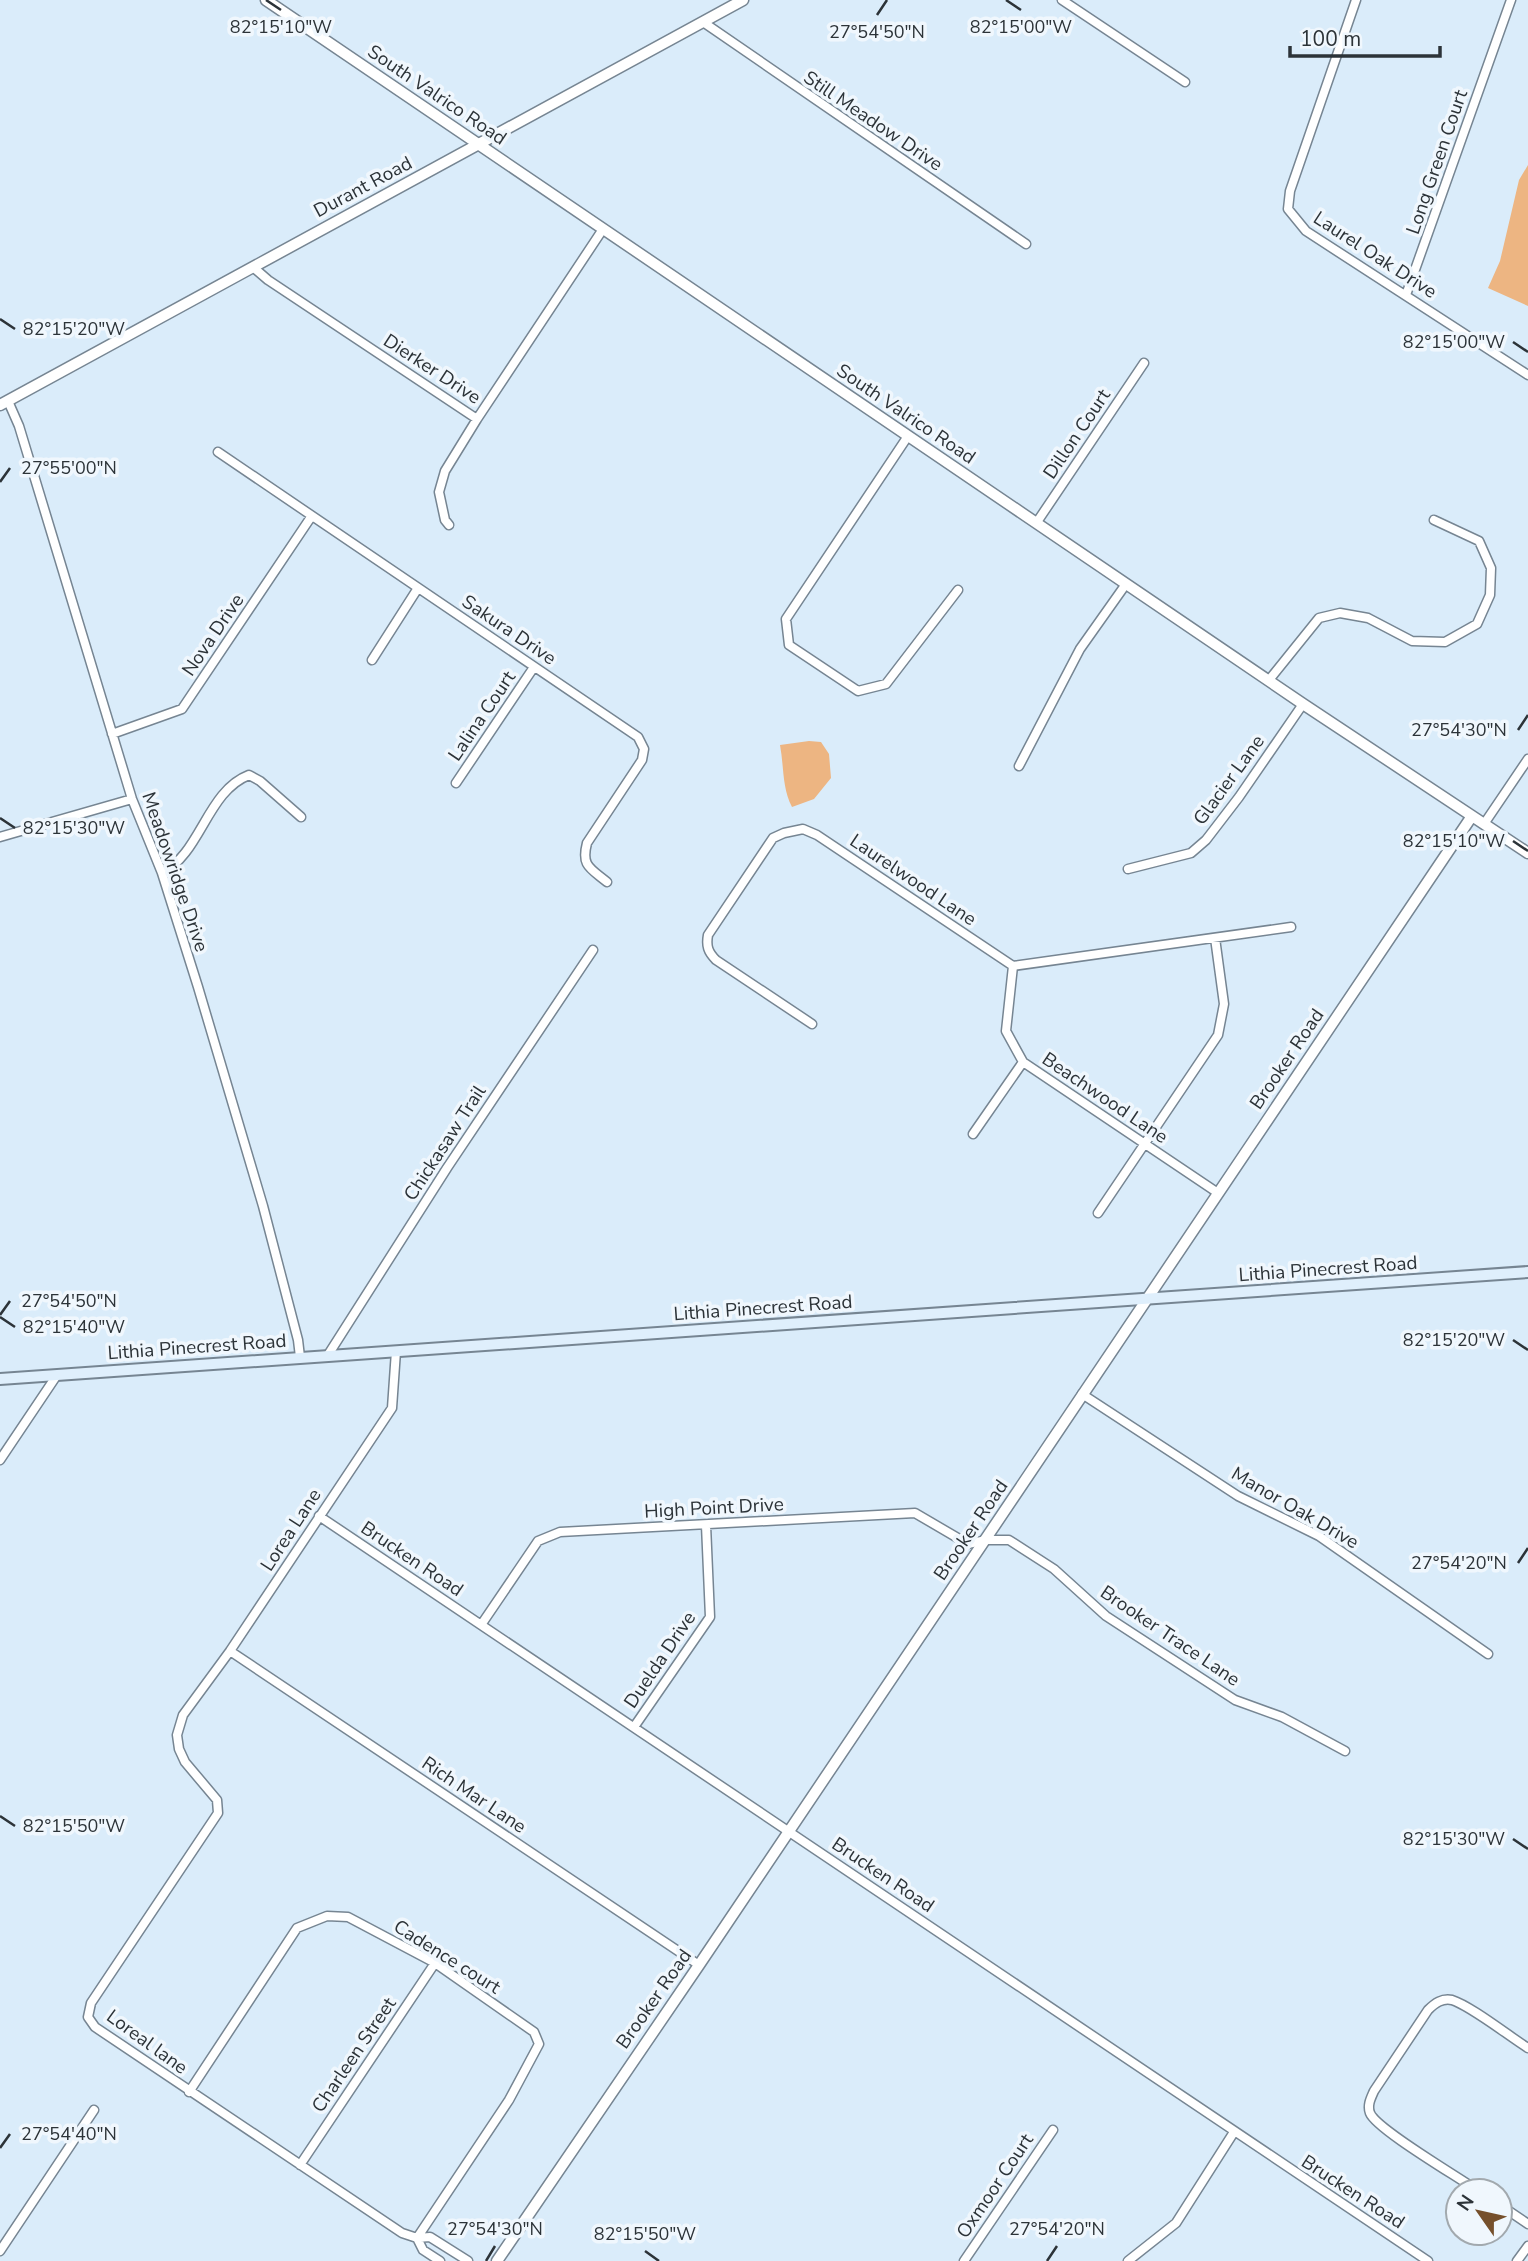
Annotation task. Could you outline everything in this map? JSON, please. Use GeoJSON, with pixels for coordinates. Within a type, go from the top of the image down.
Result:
{"type":"FeatureCollection","features":[{"type":"Feature","properties":{"kind":"main road","name":"Lithia Pinecrest Road"},"geometry":{"type":"LineString","coordinates":[[0,1379],[1528,1272]]}},
{"type":"Feature","properties":{"kind":"street","name":"South Valrico Road"},"geometry":{"type":"LineString","coordinates":[[266,0],[1303,704],[1528,853]]}},
{"type":"Feature","properties":{"kind":"street","name":"Durant Road"},"geometry":{"type":"LineString","coordinates":[[4,403],[743,0]]}},
{"type":"Feature","properties":{"kind":"street"},"geometry":{"type":"LineString","coordinates":[[1062,0],[1185,82]]}},
{"type":"Feature","properties":{"kind":"street","name":"Laurel Oak Drive"},"geometry":{"type":"LineString","coordinates":[[1356,0],[1290,191],[1288,209],[1306,231],[1528,375]]}},
{"type":"Feature","properties":{"kind":"street","name":"Long Green Court"},"geometry":{"type":"LineString","coordinates":[[1406,295],[1511,0]]}},
{"type":"Feature","properties":{"kind":"street","name":"Still Meadow Drive"},"geometry":{"type":"LineString","coordinates":[[703,22],[715,33],[1026,244]]}},
{"type":"Feature","properties":{"kind":"street","name":"Dierker Drive"},"geometry":{"type":"LineString","coordinates":[[253,267],[268,280],[477,419],[603,229]]}},
{"type":"Feature","properties":{"kind":"street","name":"Dillon Court"},"geometry":{"type":"LineString","coordinates":[[1037,523],[1144,363]]}},
{"type":"Feature","properties":{"kind":"street","name":"Meadowridge Drive"},"geometry":{"type":"LineString","coordinates":[[4,403],[19,426],[132,799],[162,873],[263,1206],[298,1340],[300,1357]]}},
{"type":"Feature","properties":{"kind":"street"},"geometry":{"type":"LineString","coordinates":[[449,525],[445,520],[439,492],[445,471],[477,419]]}},
{"type":"Feature","properties":{"kind":"street"},"geometry":{"type":"LineString","coordinates":[[908,436],[786,619],[789,645],[859,691],[887,684],[958,590]]}},
{"type":"Feature","properties":{"kind":"street","name":"Sakura Drive"},"geometry":{"type":"LineString","coordinates":[[218,452],[638,737],[644,749],[642,760],[587,842],[584,856],[588,866],[607,882]]}},
{"type":"Feature","properties":{"kind":"street","name":"Nova Drive"},"geometry":{"type":"LineString","coordinates":[[112,734],[182,709],[311,517]]}},
{"type":"Feature","properties":{"kind":"street"},"geometry":{"type":"LineString","coordinates":[[1269,680],[1319,618],[1340,613],[1368,618],[1412,641],[1445,642],[1477,624],[1490,595],[1491,568],[1479,541],[1434,520]]}},
{"type":"Feature","properties":{"kind":"street"},"geometry":{"type":"LineString","coordinates":[[1019,766],[1080,649],[1126,584]]}},
{"type":"Feature","properties":{"kind":"street"},"geometry":{"type":"LineString","coordinates":[[372,660],[418,588]]}},
{"type":"Feature","properties":{"kind":"street","name":"Lalina Court"},"geometry":{"type":"LineString","coordinates":[[456,783],[534,667]]}},
{"type":"Feature","properties":{"kind":"street","name":"Glacier Lane"},"geometry":{"type":"LineString","coordinates":[[1128,869],[1191,853],[1206,840],[1303,704]]}},
{"type":"Feature","properties":{"kind":"street"},"geometry":{"type":"LineString","coordinates":[[1484,824],[1528,759]]}},
{"type":"Feature","properties":{"kind":"street"},"geometry":{"type":"LineString","coordinates":[[162,873],[176,864],[238,780],[249,775],[260,781],[301,817]]}},
{"type":"Feature","properties":{"kind":"street"},"geometry":{"type":"LineString","coordinates":[[0,837],[132,799]]}},
{"type":"Feature","properties":{"kind":"street","name":"Brooker Road"},"geometry":{"type":"LineString","coordinates":[[497,2261],[1472,816]]}},
{"type":"Feature","properties":{"kind":"street","name":"Laurelwood Lane"},"geometry":{"type":"LineString","coordinates":[[812,1024],[716,960],[706,943],[708,935],[772,838],[784,833],[803,829],[817,835],[1013,966]]}},
{"type":"Feature","properties":{"kind":"street"},"geometry":{"type":"LineString","coordinates":[[1013,966],[1292,927]]}},
{"type":"Feature","properties":{"kind":"street"},"geometry":{"type":"LineString","coordinates":[[1098,1213],[1218,1035],[1224,1004],[1215,938]]}},
{"type":"Feature","properties":{"kind":"street","name":"Chickasaw Trail"},"geometry":{"type":"LineString","coordinates":[[328,1355],[447,1168],[593,950]]}},
{"type":"Feature","properties":{"kind":"street","name":"Beachwood Lane"},"geometry":{"type":"LineString","coordinates":[[1013,966],[1006,1031],[1023,1062],[1218,1193]]}},
{"type":"Feature","properties":{"kind":"street"},"geometry":{"type":"LineString","coordinates":[[973,1134],[1023,1062]]}},
{"type":"Feature","properties":{"kind":"street","name":"Lorea Lane"},"geometry":{"type":"LineString","coordinates":[[183,1715],[230,1651],[392,1408],[396,1351]]}},
{"type":"Feature","properties":{"kind":"street"},"geometry":{"type":"LineString","coordinates":[[0,1460],[57,1375]]}},
{"type":"Feature","properties":{"kind":"street","name":"Manor Oak Drive"},"geometry":{"type":"LineString","coordinates":[[1082,1394],[1238,1496],[1319,1536],[1488,1654]]}},
{"type":"Feature","properties":{"kind":"street","name":"High Point Drive"},"geometry":{"type":"LineString","coordinates":[[481,1625],[538,1541],[559,1532],[915,1513],[968,1544],[986,1540]]}},
{"type":"Feature","properties":{"kind":"street","name":"Brucken Road"},"geometry":{"type":"LineString","coordinates":[[319,1516],[1429,2261]]}},
{"type":"Feature","properties":{"kind":"street","name":"Duelda Drive"},"geometry":{"type":"LineString","coordinates":[[634,1727],[710,1617],[706,1525]]}},
{"type":"Feature","properties":{"kind":"street","name":"Brooker Trace Lane"},"geometry":{"type":"LineString","coordinates":[[986,1540],[1009,1540],[1054,1569],[1106,1616],[1235,1700],[1282,1717],[1345,1751]]}},
{"type":"Feature","properties":{"kind":"street","name":"Rich Mar Lane"},"geometry":{"type":"LineString","coordinates":[[230,1651],[699,1965]]}},
{"type":"Feature","properties":{"kind":"street","name":"Loreal lane"},"geometry":{"type":"LineString","coordinates":[[183,1715],[177,1735],[180,1749],[185,1762],[217,1800],[218,1813],[92,2003],[88,2017],[95,2027],[189,2092],[402,2233],[417,2238],[430,2237],[468,2261]]}},
{"type":"Feature","properties":{"kind":"street","name":"Cadence court"},"geometry":{"type":"LineString","coordinates":[[189,2092],[297,1928],[327,1916],[348,1917],[435,1963],[534,2032],[539,2043],[509,2100],[417,2238]]}},
{"type":"Feature","properties":{"kind":"street","name":"Charleen Street"},"geometry":{"type":"LineString","coordinates":[[300,2165],[435,1963]]}},
{"type":"Feature","properties":{"kind":"street"},"geometry":{"type":"LineString","coordinates":[[1457,2177],[1386,2129],[1370,2113],[1369,2103],[1374,2091],[1428,2010],[1436,2002],[1443,2000],[1452,2000],[1465,2007],[1528,2048]]}},
{"type":"Feature","properties":{"kind":"street"},"geometry":{"type":"LineString","coordinates":[[0,2251],[94,2110]]}},
{"type":"Feature","properties":{"kind":"street","name":"Oxmoor Court"},"geometry":{"type":"LineString","coordinates":[[964,2261],[1053,2130]]}},
{"type":"Feature","properties":{"kind":"street"},"geometry":{"type":"LineString","coordinates":[[1128,2261],[1176,2223],[1234,2132]]}},
{"type":"Feature","properties":{"kind":"street"},"geometry":{"type":"LineString","coordinates":[[0,2230],[10,2236]]}},
{"type":"Feature","properties":{"kind":"street","name":"Loreal lane"},"geometry":{"type":"LineString","coordinates":[[417,2238],[423,2250],[440,2261]]}},
{"type":"Feature","properties":{"kind":"street"},"geometry":{"type":"LineString","coordinates":[[1517,2261],[1528,2246]]}},
{"type":"Feature","properties":{"kind":"street"},"geometry":{"type":"LineString","coordinates":[[446,2261],[452,2251]]}},
{"type":"Feature","properties":{"kind":"shaded area"},"geometry":{"type":"Polygon","coordinates":[[[1528,165],[1528,306],[1488,288],[1500,261],[1519,180],[1528,165]]]}},
{"type":"Feature","properties":{"kind":"shaded area"},"geometry":{"type":"Polygon","coordinates":[[[821,742],[829,754],[831,778],[814,799],[792,807],[785,785],[780,745],[821,742]]]}}]}
